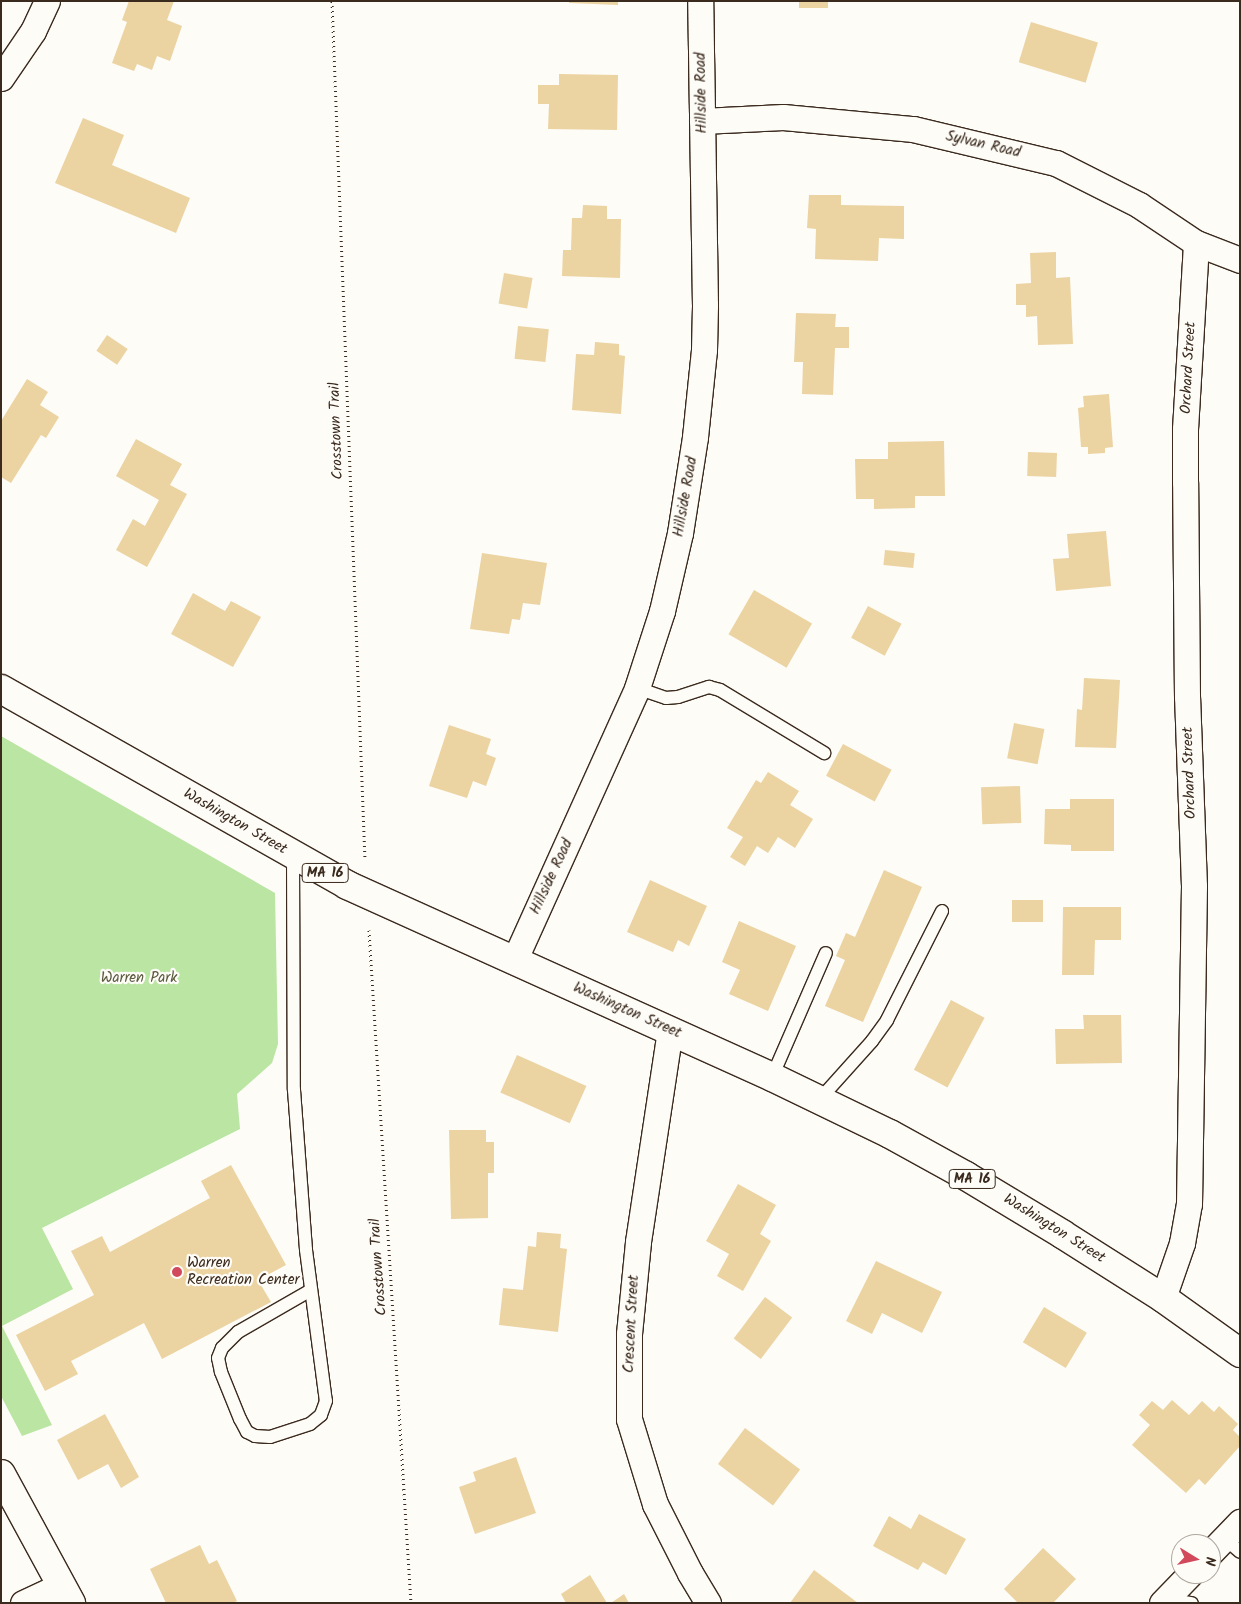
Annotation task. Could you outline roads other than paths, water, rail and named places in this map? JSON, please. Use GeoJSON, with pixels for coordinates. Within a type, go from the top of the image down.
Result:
{"type":"FeatureCollection","features":[{"type":"Feature","properties":{"kind":"main road","name":"Washington Street"},"geometry":{"type":"LineString","coordinates":[[1,689],[293,856],[396,908],[670,1030],[820,1099],[890,1134],[966,1176],[1062,1234],[1162,1298],[1240,1353]]}},
{"type":"Feature","properties":{"kind":"main road"},"geometry":{"type":"LineString","coordinates":[[1,1474],[67,1594]]}},
{"type":"Feature","properties":{"kind":"street"},"geometry":{"type":"LineString","coordinates":[[1,78],[33,30],[47,1]]}},
{"type":"Feature","properties":{"kind":"street","name":"Hillside Road"},"geometry":{"type":"LineString","coordinates":[[514,961],[637,688],[650,652],[671,576],[687,494],[704,350],[705,305],[700,1]]}},
{"type":"Feature","properties":{"kind":"street","name":"Sylvan Road"},"geometry":{"type":"LineString","coordinates":[[702,121],[783,117],[913,129],[1056,163],[1139,205],[1196,243],[1240,260]]}},
{"type":"Feature","properties":{"kind":"street","name":"Orchard Street"},"geometry":{"type":"LineString","coordinates":[[1162,1298],[1182,1242],[1189,1204],[1194,886],[1188,697],[1185,482],[1196,243]]}},
{"type":"Feature","properties":{"kind":"street","name":"Crescent Street"},"geometry":{"type":"LineString","coordinates":[[670,1030],[637,1251],[629,1334],[629,1419],[655,1504],[690,1573],[708,1603]]}},
{"type":"Feature","properties":{"kind":"street"},"geometry":{"type":"LineString","coordinates":[[1164,1601],[1180,1584]]}},
{"type":"Feature","properties":{"kind":"street"},"geometry":{"type":"LineString","coordinates":[[23,1603],[67,1594]]}},
{"type":"Feature","properties":{"kind":"lane"},"geometry":{"type":"LineString","coordinates":[[637,688],[666,698],[678,697],[709,688],[720,690],[824,753]]}},
{"type":"Feature","properties":{"kind":"lane"},"geometry":{"type":"LineString","coordinates":[[293,856],[294,1090],[304,1227],[325,1390],[324,1411],[318,1419],[310,1424],[270,1437],[255,1436],[247,1432],[240,1419],[221,1372],[218,1358],[222,1348],[234,1335],[311,1290]]}},
{"type":"Feature","properties":{"kind":"lane"},"geometry":{"type":"LineString","coordinates":[[820,1099],[872,1041],[887,1020],[942,911]]}},
{"type":"Feature","properties":{"kind":"lane"},"geometry":{"type":"LineString","coordinates":[[772,1077],[826,953]]}},
{"type":"Feature","properties":{"kind":"lane"},"geometry":{"type":"LineString","coordinates":[[1164,1601],[1192,1603]]}},
{"type":"Feature","properties":{"kind":"place","name":"Warren Recreation Center"},"geometry":{"type":"Point","coordinates":[177,1272]}},
{"type":"Feature","properties":{"kind":"park label","name":"Warren Park"},"geometry":{"type":"Point","coordinates":[139,979]}}]}
